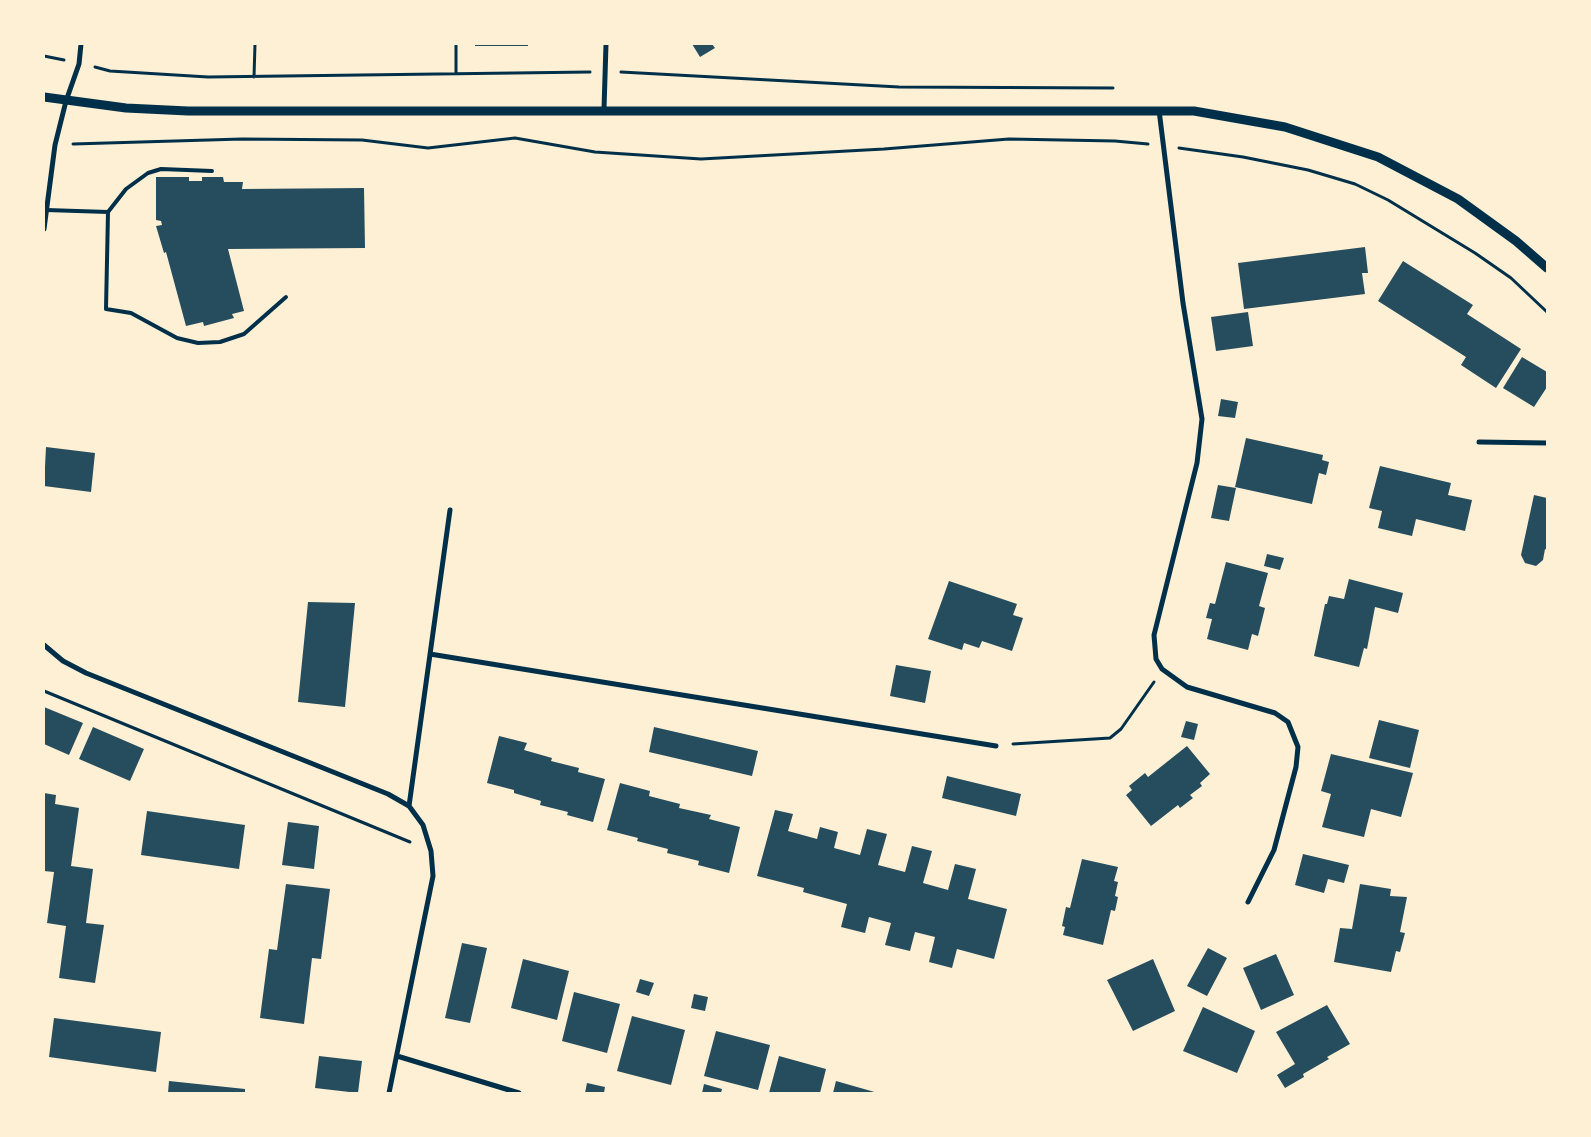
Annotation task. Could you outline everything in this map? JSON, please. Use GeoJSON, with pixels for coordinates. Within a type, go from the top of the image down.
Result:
{"type":"FeatureCollection","features":[{"type":"Feature","properties":{"kind":"street"},"geometry":{"type":"LineString","coordinates":[[44,229],[55,145],[66,102],[79,64],[82,44]]}},
{"type":"Feature","properties":{"kind":"street"},"geometry":{"type":"LineString","coordinates":[[604,109],[606,44]]}},
{"type":"Feature","properties":{"kind":"street"},"geometry":{"type":"LineString","coordinates":[[44,97],[66,102],[126,108],[188,111],[604,109],[1194,110],[1285,128],[1378,157],[1458,199],[1516,240],[1547,268]]}},
{"type":"Feature","properties":{"kind":"street"},"geometry":{"type":"LineString","coordinates":[[1159,110],[1183,303],[1202,419],[1197,463],[1154,635],[1156,659],[1162,669],[1187,687],[1275,713],[1288,722],[1293,730],[1298,747],[1296,768],[1274,850],[1248,902]]}},
{"type":"Feature","properties":{"kind":"street"},"geometry":{"type":"LineString","coordinates":[[1479,442],[1547,443]]}},
{"type":"Feature","properties":{"kind":"street"},"geometry":{"type":"LineString","coordinates":[[409,806],[450,510]]}},
{"type":"Feature","properties":{"kind":"street"},"geometry":{"type":"LineString","coordinates":[[44,645],[63,661],[86,673],[388,794],[409,806],[423,825],[431,851],[433,876],[389,1093]]}},
{"type":"Feature","properties":{"kind":"street"},"geometry":{"type":"LineString","coordinates":[[430,654],[996,746]]}},
{"type":"Feature","properties":{"kind":"street"},"geometry":{"type":"LineString","coordinates":[[397,1056],[518,1093]]}},
{"type":"Feature","properties":{"kind":"lane"},"geometry":{"type":"LineString","coordinates":[[212,171],[161,169],[148,173],[126,189],[108,212],[106,309],[131,313],[177,338],[198,342],[220,342],[244,334],[286,297]]}},
{"type":"Feature","properties":{"kind":"lane"},"geometry":{"type":"LineString","coordinates":[[46,210],[108,212]]}},
{"type":"Feature","properties":{"kind":"path"},"geometry":{"type":"LineString","coordinates":[[254,76],[255,44]]}},
{"type":"Feature","properties":{"kind":"path"},"geometry":{"type":"LineString","coordinates":[[456,44],[456,74]]}},
{"type":"Feature","properties":{"kind":"path"},"geometry":{"type":"LineString","coordinates":[[44,56],[110,71],[208,77],[605,71],[899,87],[1113,88]]}},
{"type":"Feature","properties":{"kind":"path"},"geometry":{"type":"LineString","coordinates":[[55,145],[242,139],[362,140],[428,148],[515,138],[595,152],[701,159],[884,149],[1009,139],[1115,141],[1163,146],[1243,157],[1308,170],[1355,184],[1388,200],[1512,278],[1547,312]]}},
{"type":"Feature","properties":{"kind":"path"},"geometry":{"type":"LineString","coordinates":[[996,746],[1045,741],[1110,738],[1122,729],[1162,669]]}},
{"type":"Feature","properties":{"kind":"path"},"geometry":{"type":"LineString","coordinates":[[44,691],[431,851]]}},
{"type":"Feature","properties":{"kind":"building"},"geometry":{"type":"Polygon","coordinates":[[[475,44],[528,44],[528,46],[475,46],[475,44]]]}},
{"type":"Feature","properties":{"kind":"building"},"geometry":{"type":"Polygon","coordinates":[[[692,44],[712,44],[715,48],[700,57],[692,44]]]}},
{"type":"Feature","properties":{"kind":"building"},"geometry":{"type":"Polygon","coordinates":[[[156,177],[189,177],[189,181],[202,181],[202,177],[223,177],[224,182],[243,182],[242,189],[364,188],[365,248],[228,249],[244,311],[232,314],[234,318],[204,326],[203,322],[186,326],[166,252],[164,253],[156,226],[162,225],[161,221],[156,220],[156,177]]]}},
{"type":"Feature","properties":{"kind":"building"},"geometry":{"type":"Polygon","coordinates":[[[1365,247],[1368,273],[1362,273],[1365,294],[1244,309],[1238,263],[1365,247]]]}},
{"type":"Feature","properties":{"kind":"building"},"geometry":{"type":"Polygon","coordinates":[[[1403,261],[1473,305],[1467,314],[1521,349],[1496,388],[1461,365],[1466,357],[1378,301],[1403,261]]]}},
{"type":"Feature","properties":{"kind":"building"},"geometry":{"type":"Polygon","coordinates":[[[1248,312],[1253,346],[1216,351],[1211,317],[1248,312]]]}},
{"type":"Feature","properties":{"kind":"building"},"geometry":{"type":"Polygon","coordinates":[[[1522,357],[1547,372],[1547,387],[1534,407],[1503,388],[1522,357]]]}},
{"type":"Feature","properties":{"kind":"building"},"geometry":{"type":"Polygon","coordinates":[[[1221,399],[1238,402],[1235,418],[1218,416],[1221,399]]]}},
{"type":"Feature","properties":{"kind":"building"},"geometry":{"type":"Polygon","coordinates":[[[1246,438],[1323,455],[1322,460],[1329,462],[1326,475],[1319,473],[1312,504],[1235,487],[1246,438]]]}},
{"type":"Feature","properties":{"kind":"building"},"geometry":{"type":"Polygon","coordinates":[[[46,447],[95,453],[91,492],[44,486],[46,447]]]}},
{"type":"Feature","properties":{"kind":"building"},"geometry":{"type":"Polygon","coordinates":[[[1380,466],[1451,483],[1448,495],[1472,500],[1465,531],[1416,519],[1412,536],[1378,528],[1382,511],[1369,508],[1380,466]]]}},
{"type":"Feature","properties":{"kind":"building"},"geometry":{"type":"Polygon","coordinates":[[[1218,485],[1236,488],[1229,521],[1211,518],[1218,485]]]}},
{"type":"Feature","properties":{"kind":"building"},"geometry":{"type":"Polygon","coordinates":[[[1534,495],[1547,498],[1547,550],[1545,549],[1543,560],[1536,566],[1525,563],[1521,555],[1534,495]]]}},
{"type":"Feature","properties":{"kind":"building"},"geometry":{"type":"Polygon","coordinates":[[[1267,554],[1284,558],[1280,570],[1264,566],[1267,554]]]}},
{"type":"Feature","properties":{"kind":"building"},"geometry":{"type":"Polygon","coordinates":[[[1226,562],[1268,573],[1259,606],[1265,608],[1258,636],[1252,634],[1248,650],[1207,639],[1212,619],[1206,618],[1210,603],[1215,604],[1226,562]]]}},
{"type":"Feature","properties":{"kind":"building"},"geometry":{"type":"Polygon","coordinates":[[[1349,579],[1403,593],[1398,613],[1375,607],[1367,649],[1364,648],[1359,667],[1314,656],[1325,604],[1327,604],[1329,596],[1344,599],[1349,579]]]}},
{"type":"Feature","properties":{"kind":"building"},"geometry":{"type":"Polygon","coordinates":[[[949,581],[1017,604],[1013,615],[1023,618],[1012,651],[982,641],[979,648],[964,643],[962,650],[928,639],[949,581]]]}},
{"type":"Feature","properties":{"kind":"building"},"geometry":{"type":"Polygon","coordinates":[[[308,602],[355,603],[345,707],[298,702],[308,602]]]}},
{"type":"Feature","properties":{"kind":"building"},"geometry":{"type":"Polygon","coordinates":[[[896,665],[931,671],[925,703],[890,696],[896,665]]]}},
{"type":"Feature","properties":{"kind":"building"},"geometry":{"type":"Polygon","coordinates":[[[44,707],[83,723],[69,755],[44,744],[44,707]]]}},
{"type":"Feature","properties":{"kind":"building"},"geometry":{"type":"Polygon","coordinates":[[[1379,720],[1419,730],[1410,768],[1369,758],[1379,720]]]}},
{"type":"Feature","properties":{"kind":"building"},"geometry":{"type":"Polygon","coordinates":[[[1186,721],[1198,724],[1194,740],[1181,737],[1186,721]]]}},
{"type":"Feature","properties":{"kind":"building"},"geometry":{"type":"Polygon","coordinates":[[[93,727],[144,749],[130,781],[79,759],[93,727]]]}},
{"type":"Feature","properties":{"kind":"building"},"geometry":{"type":"Polygon","coordinates":[[[654,727],[758,751],[752,776],[649,752],[654,727]]]}},
{"type":"Feature","properties":{"kind":"building"},"geometry":{"type":"Polygon","coordinates":[[[499,736],[527,743],[524,750],[552,758],[551,761],[579,768],[578,772],[605,779],[593,822],[567,815],[568,812],[540,805],[541,801],[514,793],[514,790],[487,783],[499,736]]]}},
{"type":"Feature","properties":{"kind":"building"},"geometry":{"type":"Polygon","coordinates":[[[1187,746],[1210,774],[1200,783],[1202,786],[1190,795],[1193,798],[1180,808],[1178,805],[1151,826],[1126,795],[1132,790],[1129,786],[1145,773],[1148,777],[1187,746]]]}},
{"type":"Feature","properties":{"kind":"building"},"geometry":{"type":"Polygon","coordinates":[[[1331,754],[1413,773],[1401,817],[1371,809],[1364,837],[1322,827],[1331,794],[1321,791],[1331,754]]]}},
{"type":"Feature","properties":{"kind":"building"},"geometry":{"type":"Polygon","coordinates":[[[947,776],[1021,794],[1016,816],[942,798],[947,776]]]}},
{"type":"Feature","properties":{"kind":"building"},"geometry":{"type":"Polygon","coordinates":[[[620,783],[650,791],[649,796],[680,804],[679,808],[711,815],[709,819],[740,827],[729,873],[698,865],[699,861],[667,853],[668,849],[637,841],[638,838],[607,830],[620,783]]]}},
{"type":"Feature","properties":{"kind":"building"},"geometry":{"type":"Polygon","coordinates":[[[44,793],[56,795],[55,804],[79,808],[71,866],[93,869],[86,923],[104,925],[95,983],[59,978],[66,926],[47,923],[54,872],[44,871],[44,793]]]}},
{"type":"Feature","properties":{"kind":"building"},"geometry":{"type":"Polygon","coordinates":[[[775,810],[793,814],[788,831],[817,839],[820,827],[838,832],[834,848],[860,855],[867,829],[887,834],[878,865],[905,872],[912,846],[932,851],[923,883],[948,890],[955,864],[976,869],[968,899],[1007,909],[994,959],[957,949],[952,968],[929,962],[935,937],[915,932],[910,951],[885,945],[891,923],[869,917],[865,933],[841,927],[847,904],[803,892],[804,888],[757,876],[775,810]]]}},
{"type":"Feature","properties":{"kind":"building"},"geometry":{"type":"Polygon","coordinates":[[[147,811],[245,825],[239,869],[141,855],[147,811]]]}},
{"type":"Feature","properties":{"kind":"building"},"geometry":{"type":"Polygon","coordinates":[[[288,822],[319,826],[314,869],[282,865],[288,822]]]}},
{"type":"Feature","properties":{"kind":"building"},"geometry":{"type":"Polygon","coordinates":[[[1303,854],[1349,865],[1344,883],[1328,879],[1324,893],[1295,885],[1303,854]]]}},
{"type":"Feature","properties":{"kind":"building"},"geometry":{"type":"Polygon","coordinates":[[[1082,859],[1118,867],[1114,881],[1118,882],[1115,896],[1118,897],[1115,911],[1111,910],[1103,945],[1063,935],[1065,927],[1062,926],[1066,907],[1070,908],[1082,859]]]}},
{"type":"Feature","properties":{"kind":"building"},"geometry":{"type":"Polygon","coordinates":[[[286,884],[330,889],[321,959],[312,958],[304,1024],[260,1018],[269,949],[277,950],[286,884]]]}},
{"type":"Feature","properties":{"kind":"building"},"geometry":{"type":"Polygon","coordinates":[[[1360,884],[1391,889],[1390,896],[1407,897],[1400,932],[1405,933],[1400,952],[1396,951],[1391,972],[1334,962],[1340,928],[1352,929],[1360,884]]]}},
{"type":"Feature","properties":{"kind":"building"},"geometry":{"type":"Polygon","coordinates":[[[462,943],[487,948],[470,1023],[445,1018],[462,943]]]}},
{"type":"Feature","properties":{"kind":"building"},"geometry":{"type":"Polygon","coordinates":[[[1208,948],[1227,958],[1207,996],[1187,986],[1208,948]]]}},
{"type":"Feature","properties":{"kind":"building"},"geometry":{"type":"Polygon","coordinates":[[[1276,954],[1294,995],[1261,1010],[1243,968],[1276,954]]]}},
{"type":"Feature","properties":{"kind":"building"},"geometry":{"type":"Polygon","coordinates":[[[523,959],[569,971],[557,1020],[511,1008],[523,959]]]}},
{"type":"Feature","properties":{"kind":"building"},"geometry":{"type":"Polygon","coordinates":[[[1153,959],[1175,1011],[1133,1031],[1107,980],[1153,959]]]}},
{"type":"Feature","properties":{"kind":"building"},"geometry":{"type":"Polygon","coordinates":[[[640,979],[654,983],[649,996],[636,992],[640,979]]]}},
{"type":"Feature","properties":{"kind":"building"},"geometry":{"type":"Polygon","coordinates":[[[574,992],[620,1004],[607,1053],[562,1041],[574,992]]]}},
{"type":"Feature","properties":{"kind":"building"},"geometry":{"type":"Polygon","coordinates":[[[694,994],[708,997],[705,1011],[691,1008],[694,994]]]}},
{"type":"Feature","properties":{"kind":"building"},"geometry":{"type":"Polygon","coordinates":[[[1327,1005],[1350,1044],[1327,1057],[1329,1059],[1303,1074],[1304,1077],[1285,1088],[1277,1075],[1295,1064],[1276,1032],[1327,1005]]]}},
{"type":"Feature","properties":{"kind":"building"},"geometry":{"type":"Polygon","coordinates":[[[1203,1007],[1255,1031],[1237,1073],[1183,1051],[1203,1007]]]}},
{"type":"Feature","properties":{"kind":"building"},"geometry":{"type":"Polygon","coordinates":[[[632,1016],[685,1030],[671,1085],[617,1071],[632,1016]]]}},
{"type":"Feature","properties":{"kind":"building"},"geometry":{"type":"Polygon","coordinates":[[[54,1018],[161,1032],[156,1072],[49,1057],[54,1018]]]}},
{"type":"Feature","properties":{"kind":"building"},"geometry":{"type":"Polygon","coordinates":[[[716,1031],[770,1045],[758,1090],[704,1076],[716,1031]]]}},
{"type":"Feature","properties":{"kind":"building"},"geometry":{"type":"Polygon","coordinates":[[[319,1056],[362,1061],[358,1093],[315,1088],[319,1056]]]}},
{"type":"Feature","properties":{"kind":"building"},"geometry":{"type":"Polygon","coordinates":[[[779,1056],[826,1069],[820,1093],[769,1093],[779,1056]]]}},
{"type":"Feature","properties":{"kind":"building"},"geometry":{"type":"Polygon","coordinates":[[[169,1081],[245,1089],[245,1093],[168,1093],[169,1081]]]}},
{"type":"Feature","properties":{"kind":"building"},"geometry":{"type":"Polygon","coordinates":[[[836,1081],[878,1093],[833,1093],[836,1081]]]}},
{"type":"Feature","properties":{"kind":"building"},"geometry":{"type":"Polygon","coordinates":[[[587,1083],[605,1087],[604,1093],[585,1093],[587,1083]]]}},
{"type":"Feature","properties":{"kind":"building"},"geometry":{"type":"Polygon","coordinates":[[[704,1084],[722,1089],[721,1093],[702,1093],[704,1084]]]}}]}
